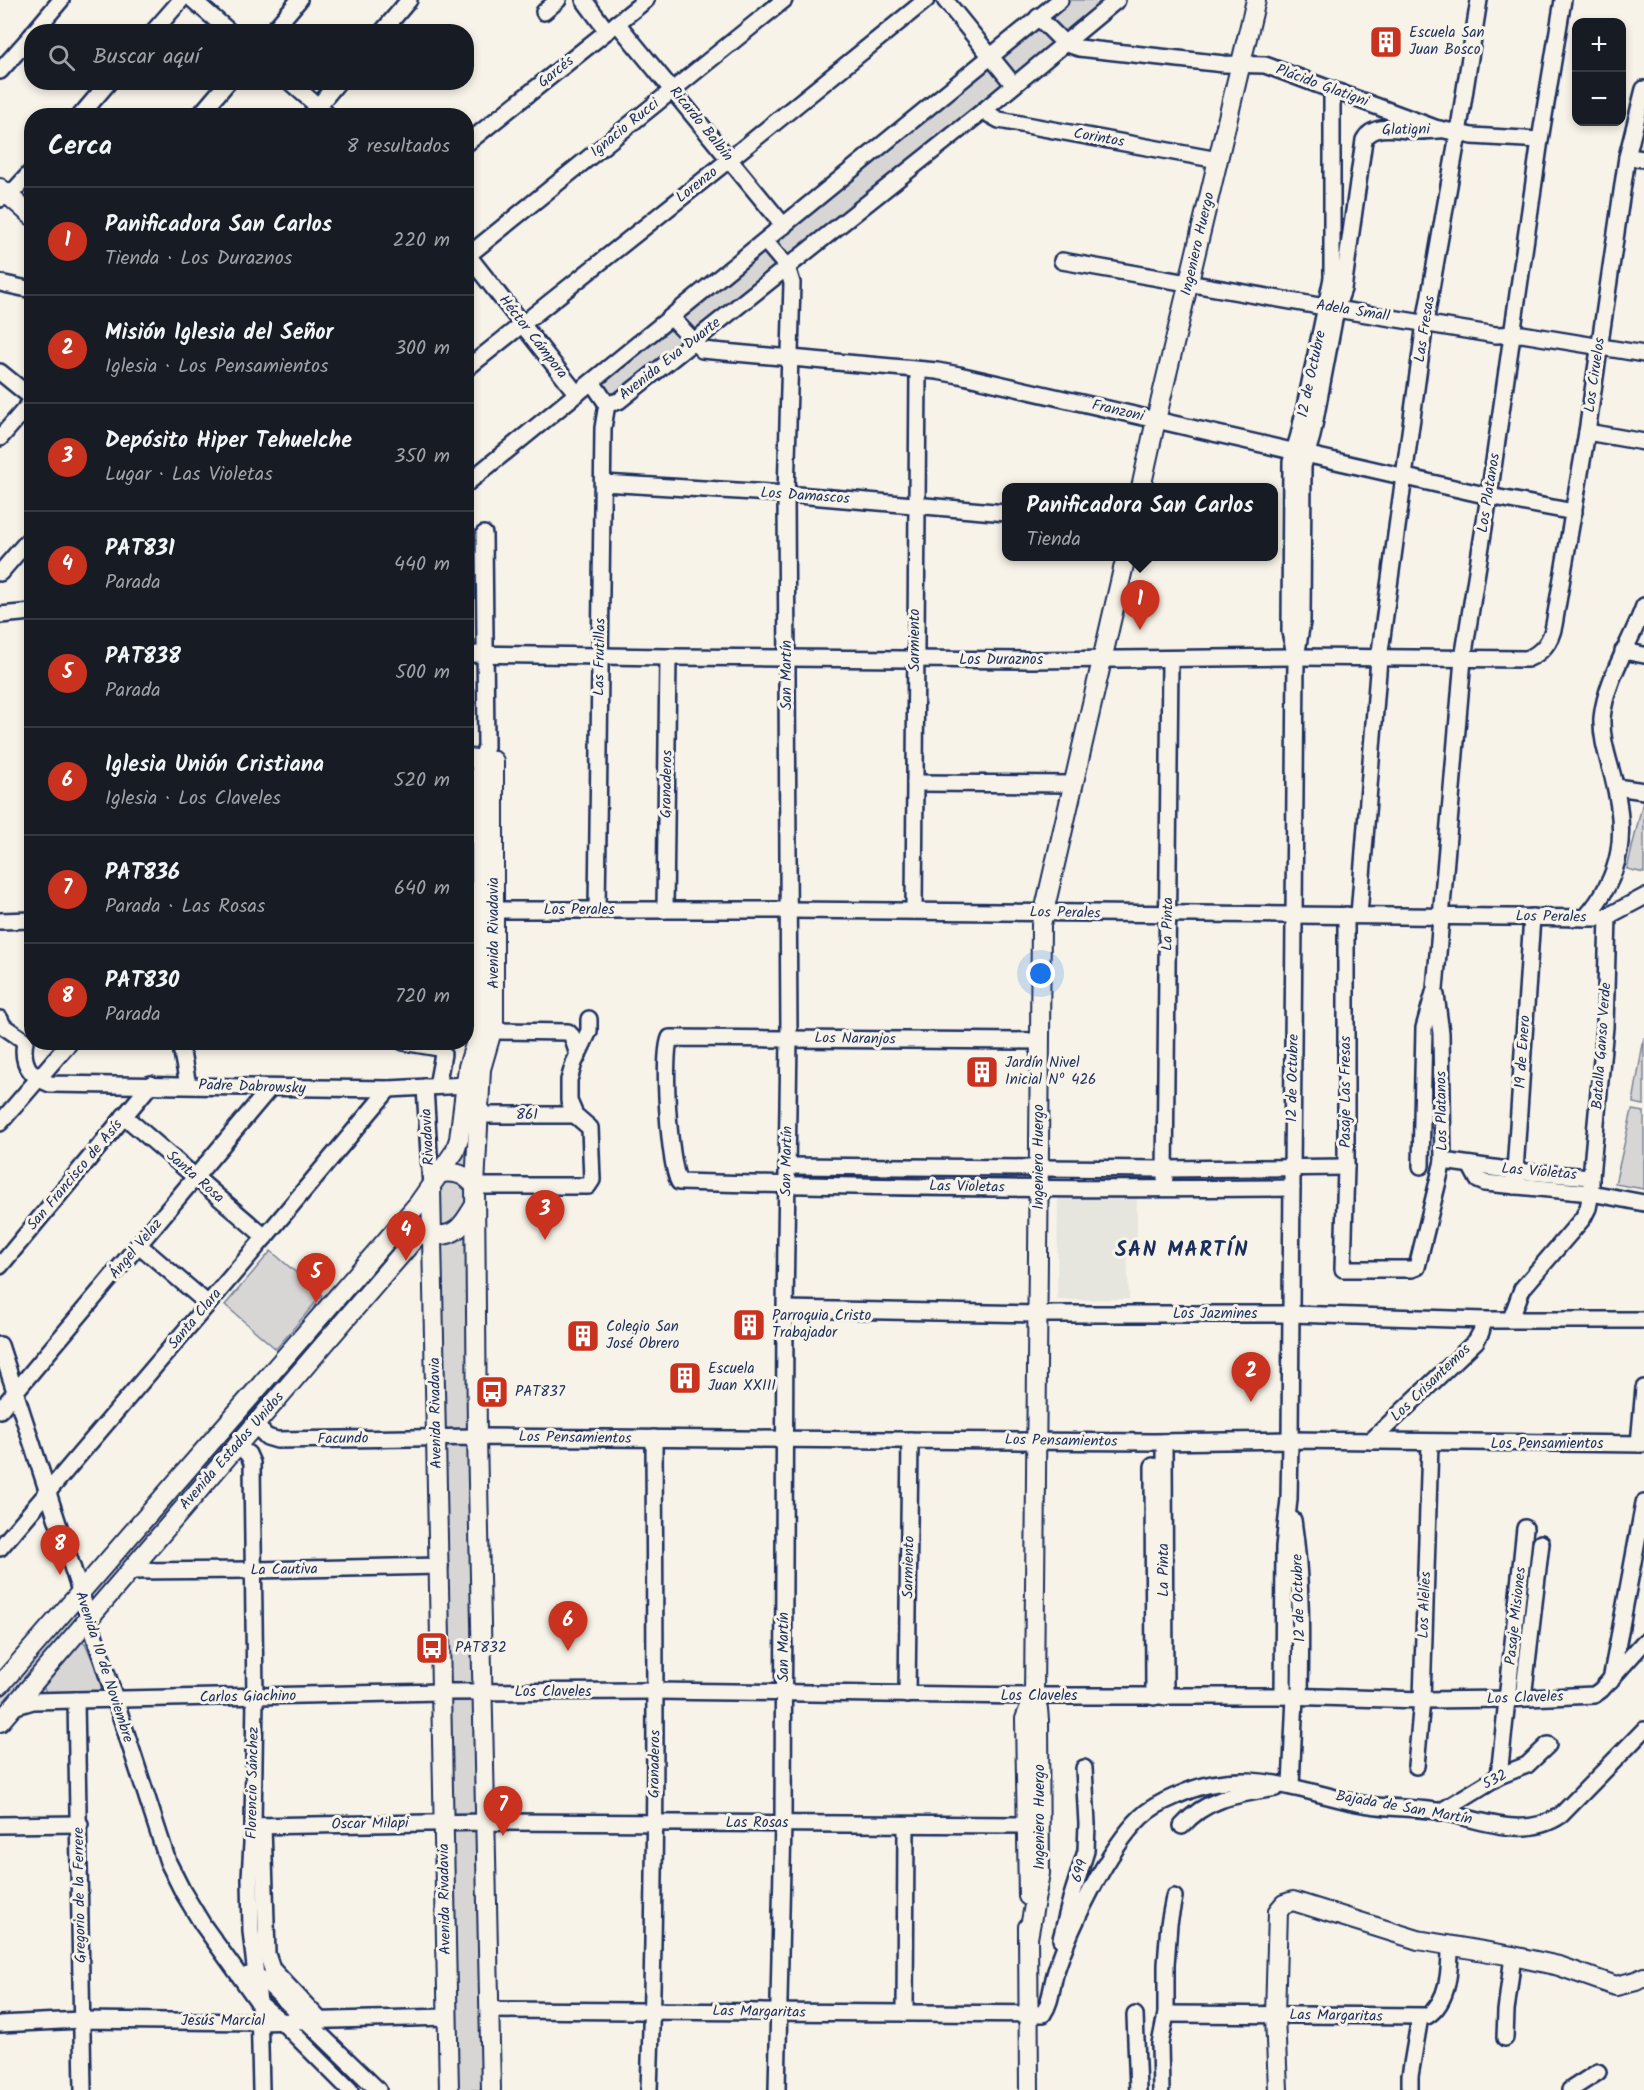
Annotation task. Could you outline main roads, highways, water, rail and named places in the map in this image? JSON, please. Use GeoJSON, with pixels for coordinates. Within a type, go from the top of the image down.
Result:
{"type":"FeatureCollection","features":[{"type":"Feature","properties":{"kind":"main road","name":"Ingeniero Huergo"},"geometry":{"type":"LineString","coordinates":[[1142,483],[1256,0]]}},
{"type":"Feature","properties":{"kind":"main road"},"geometry":{"type":"LineString","coordinates":[[3,194],[24,210]]}},
{"type":"Feature","properties":{"kind":"main road","name":"Ingeniero Huergo"},"geometry":{"type":"LineString","coordinates":[[1028,1938],[1040,1873],[1039,1720],[1034,1696],[1043,912],[1125,561]]}},
{"type":"Feature","properties":{"kind":"main road","name":"Avenida Rivadavia"},"geometry":{"type":"LineString","coordinates":[[482,756],[477,794],[495,1014],[482,1069],[475,1186],[477,1437],[491,2090]]}},
{"type":"Feature","properties":{"kind":"main road","name":"Avenida Rivadavia"},"geometry":{"type":"LineString","coordinates":[[474,1044],[481,1025],[474,937],[488,910],[474,853],[481,818],[477,794]]}},
{"type":"Feature","properties":{"kind":"main road","name":"Avenida Rivadavia"},"geometry":{"type":"LineString","coordinates":[[449,2090],[432,1234],[435,1180],[459,1139],[472,1050]]}},
{"type":"Feature","properties":{"kind":"main road"},"geometry":{"type":"LineString","coordinates":[[435,1180],[450,1172],[469,1179],[475,1186]]}},
{"type":"Feature","properties":{"kind":"main road","name":"Avenida Estados Unidos"},"geometry":{"type":"LineString","coordinates":[[0,1685],[418,1204],[435,1180]]}},
{"type":"Feature","properties":{"kind":"main road","name":"Avenida Estados Unidos"},"geometry":{"type":"LineString","coordinates":[[0,1722],[129,1571],[261,1431],[417,1236],[452,1234],[461,1228],[475,1205]]}},
{"type":"Feature","properties":{"kind":"main road"},"geometry":{"type":"LineString","coordinates":[[238,1411],[261,1431]]}},
{"type":"Feature","properties":{"kind":"main road"},"geometry":{"type":"LineString","coordinates":[[219,1432],[242,1450]]}},
{"type":"Feature","properties":{"kind":"main road","name":"Ingeniero Huergo"},"geometry":{"type":"LineString","coordinates":[[1029,2090],[1035,2014],[1028,1938],[1025,1719],[1034,1696]]}},
{"type":"Feature","properties":{"kind":"main road"},"geometry":{"type":"LineString","coordinates":[[1278,2090],[1275,2015],[1278,1911],[1284,1904],[1293,1901],[1418,1940],[1559,1966],[1616,1986],[1644,1977]]}},
{"type":"Feature","properties":{"kind":"place","name":"Escuela San Juan Bosco"},"geometry":{"type":"Point","coordinates":[1386,42]}},
{"type":"Feature","properties":{"kind":"place","name":"Panificadora San Carlos"},"geometry":{"type":"Point","coordinates":[1140,630]}},
{"type":"Feature","properties":{"kind":"place","name":"Jardín Nivel Inicial Nº 426"},"geometry":{"type":"Point","coordinates":[982,1072]}},
{"type":"Feature","properties":{"kind":"place","name":"Depósito Hiper Tehuelche"},"geometry":{"type":"Point","coordinates":[545,1240]}},
{"type":"Feature","properties":{"kind":"place","name":"PAT831"},"geometry":{"type":"Point","coordinates":[406,1261]}},
{"type":"Feature","properties":{"kind":"place","name":"PAT838"},"geometry":{"type":"Point","coordinates":[316,1303]}},
{"type":"Feature","properties":{"kind":"place","name":"Parroquia Cristo Trabajador"},"geometry":{"type":"Point","coordinates":[749,1325]}},
{"type":"Feature","properties":{"kind":"place","name":"Colegio San José Obrero"},"geometry":{"type":"Point","coordinates":[583,1336]}},
{"type":"Feature","properties":{"kind":"place","name":"Escuela Juan XXIII"},"geometry":{"type":"Point","coordinates":[685,1378]}},
{"type":"Feature","properties":{"kind":"place","name":"PAT837"},"geometry":{"type":"Point","coordinates":[492,1392]}},
{"type":"Feature","properties":{"kind":"place","name":"Misión Iglesia del Señor"},"geometry":{"type":"Point","coordinates":[1251,1402]}},
{"type":"Feature","properties":{"kind":"place","name":"PAT830"},"geometry":{"type":"Point","coordinates":[60,1575]}},
{"type":"Feature","properties":{"kind":"place","name":"PAT832"},"geometry":{"type":"Point","coordinates":[432,1648]}},
{"type":"Feature","properties":{"kind":"place","name":"Iglesia Unión Cristiana"},"geometry":{"type":"Point","coordinates":[568,1651]}},
{"type":"Feature","properties":{"kind":"place","name":"PAT836"},"geometry":{"type":"Point","coordinates":[503,1836]}},
{"type":"Feature","properties":{"kind":"district","name":"SAN MARTÍN"},"geometry":{"type":"Point","coordinates":[1182,1250]}}]}
